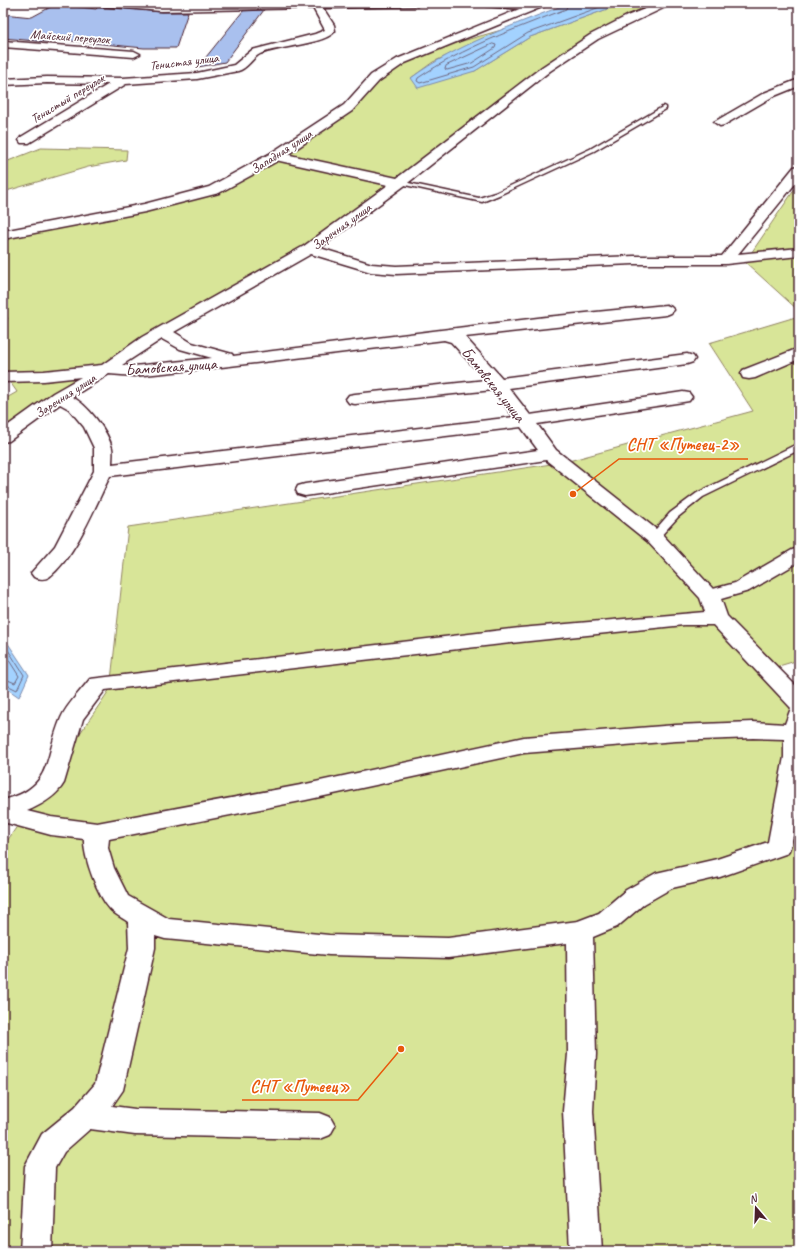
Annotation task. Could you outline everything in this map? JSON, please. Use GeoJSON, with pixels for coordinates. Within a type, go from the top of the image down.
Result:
{"type":"FeatureCollection","features":[{"type":"Feature","properties":{"kind":"main road","name":"Западная улица"},"geometry":{"type":"LineString","coordinates":[[3,235],[184,200],[214,190],[276,156],[348,108],[370,82],[383,71],[401,61],[538,5]]}},
{"type":"Feature","properties":{"kind":"street"},"geometry":{"type":"LineString","coordinates":[[101,3],[161,8],[417,3]]}},
{"type":"Feature","properties":{"kind":"street"},"geometry":{"type":"LineString","coordinates":[[486,3],[538,5]]}},
{"type":"Feature","properties":{"kind":"street","name":"Заречная улица"},"geometry":{"type":"LineString","coordinates":[[3,437],[59,397],[106,370],[162,332],[309,249],[399,183],[546,69],[594,37],[631,18],[669,3]]}},
{"type":"Feature","properties":{"kind":"street","name":"Тенистая улица"},"geometry":{"type":"LineString","coordinates":[[3,82],[47,80],[124,81],[197,76],[238,68],[256,52],[319,36],[330,31],[330,25],[320,13],[317,6]]}},
{"type":"Feature","properties":{"kind":"street","name":"Майский переулок"},"geometry":{"type":"LineString","coordinates":[[3,44],[134,54]]}},
{"type":"Feature","properties":{"kind":"street","name":"Тенистый переулок"},"geometry":{"type":"LineString","coordinates":[[25,140],[124,81]]}},
{"type":"Feature","properties":{"kind":"street"},"geometry":{"type":"LineString","coordinates":[[720,122],[768,95],[799,82]]}},
{"type":"Feature","properties":{"kind":"street"},"geometry":{"type":"LineString","coordinates":[[276,156],[399,183]]}},
{"type":"Feature","properties":{"kind":"street"},"geometry":{"type":"LineString","coordinates":[[726,260],[799,170]]}},
{"type":"Feature","properties":{"kind":"street"},"geometry":{"type":"LineString","coordinates":[[309,249],[371,268],[396,270],[634,260],[726,260],[799,252]]}},
{"type":"Feature","properties":{"kind":"street"},"geometry":{"type":"LineString","coordinates":[[444,335],[546,322],[666,310]]}},
{"type":"Feature","properties":{"kind":"street"},"geometry":{"type":"LineString","coordinates":[[162,332],[186,346],[208,353],[241,360]]}},
{"type":"Feature","properties":{"kind":"street","name":"Бамовская улица"},"geometry":{"type":"LineString","coordinates":[[3,377],[44,376],[106,370],[134,371],[241,360],[444,335],[457,338],[498,384],[550,454],[654,537],[709,596],[718,618],[799,703]]}},
{"type":"Feature","properties":{"kind":"street"},"geometry":{"type":"LineString","coordinates":[[749,374],[799,353]]}},
{"type":"Feature","properties":{"kind":"street"},"geometry":{"type":"LineString","coordinates":[[355,400],[498,384],[687,359]]}},
{"type":"Feature","properties":{"kind":"street"},"geometry":{"type":"LineString","coordinates":[[41,573],[64,548],[103,471],[103,448],[92,426],[75,405],[59,397]]}},
{"type":"Feature","properties":{"kind":"street"},"geometry":{"type":"LineString","coordinates":[[103,471],[524,421],[683,397]]}},
{"type":"Feature","properties":{"kind":"street"},"geometry":{"type":"LineString","coordinates":[[305,490],[550,454]]}},
{"type":"Feature","properties":{"kind":"street"},"geometry":{"type":"LineString","coordinates":[[709,596],[742,587],[799,554]]}},
{"type":"Feature","properties":{"kind":"street"},"geometry":{"type":"LineString","coordinates":[[3,809],[34,798],[52,783],[72,718],[98,684],[254,667],[489,638],[684,619],[718,618]]}},
{"type":"Feature","properties":{"kind":"street"},"geometry":{"type":"LineString","coordinates":[[3,813],[51,826],[97,832],[306,792],[524,745],[684,733],[753,730],[797,722],[796,757],[778,847],[720,868],[665,880],[635,897],[608,920],[580,931],[448,948],[329,945],[165,930],[141,917],[120,903],[101,868],[96,848],[97,832]]}},
{"type":"Feature","properties":{"kind":"street"},"geometry":{"type":"LineString","coordinates":[[36,1251],[40,1166],[53,1143],[85,1116],[108,1090],[142,948],[141,917]]}},
{"type":"Feature","properties":{"kind":"street"},"geometry":{"type":"LineString","coordinates":[[580,931],[582,1054],[578,1111],[586,1251]]}},
{"type":"Feature","properties":{"kind":"street"},"geometry":{"type":"LineString","coordinates":[[85,1116],[135,1122],[320,1126]]}},
{"type":"Feature","properties":{"kind":"lane"},"geometry":{"type":"LineString","coordinates":[[399,183],[479,200],[497,194],[592,150],[664,108]]}},
{"type":"Feature","properties":{"kind":"lane"},"geometry":{"type":"LineString","coordinates":[[654,537],[674,515],[700,495],[799,446]]}},
{"type":"Feature","properties":{"kind":"green space"},"geometry":{"type":"Polygon","coordinates":[[[624,3],[669,3],[594,37],[309,249],[162,332],[3,437],[3,400],[17,392],[3,372],[3,327],[8,318],[3,318],[3,235],[214,190],[335,116],[375,78],[420,53],[505,29],[433,62],[411,78],[475,71],[530,37],[624,3]]]}},
{"type":"Feature","properties":{"kind":"green space"},"geometry":{"type":"Polygon","coordinates":[[[41,148],[127,150],[126,160],[88,167],[3,192],[3,163],[41,148]]]}},
{"type":"Feature","properties":{"kind":"green space"},"geometry":{"type":"Polygon","coordinates":[[[799,183],[799,311],[745,262],[799,183]]]}},
{"type":"Feature","properties":{"kind":"green space"},"geometry":{"type":"Polygon","coordinates":[[[799,316],[799,660],[762,671],[794,709],[799,725],[799,1251],[3,1251],[3,847],[110,689],[128,527],[565,462],[753,411],[709,343],[799,316]]]}},
{"type":"Feature","properties":{"kind":"water"},"geometry":{"type":"Polygon","coordinates":[[[569,3],[624,3],[530,37],[475,71],[418,88],[411,78],[429,66],[467,45],[507,27],[569,3]]]}},
{"type":"Feature","properties":{"kind":"water"},"geometry":{"type":"Polygon","coordinates":[[[3,636],[29,675],[19,697],[3,686],[3,636]]]}},
{"type":"Feature","properties":{"kind":"building"},"geometry":{"type":"Polygon","coordinates":[[[56,4],[96,9],[99,6],[161,12],[188,12],[176,48],[144,48],[51,39],[47,42],[3,38],[3,14],[32,17],[56,4]]]}},
{"type":"Feature","properties":{"kind":"building"},"geometry":{"type":"Polygon","coordinates":[[[264,10],[225,62],[198,67],[243,11],[264,10]]]}},
{"type":"Feature","properties":{"kind":"place","name":"СНТ «Путеец-2»"},"geometry":{"type":"Point","coordinates":[573,494]}},
{"type":"Feature","properties":{"kind":"place","name":"СНТ «Путеец»"},"geometry":{"type":"Point","coordinates":[401,1049]}}]}
